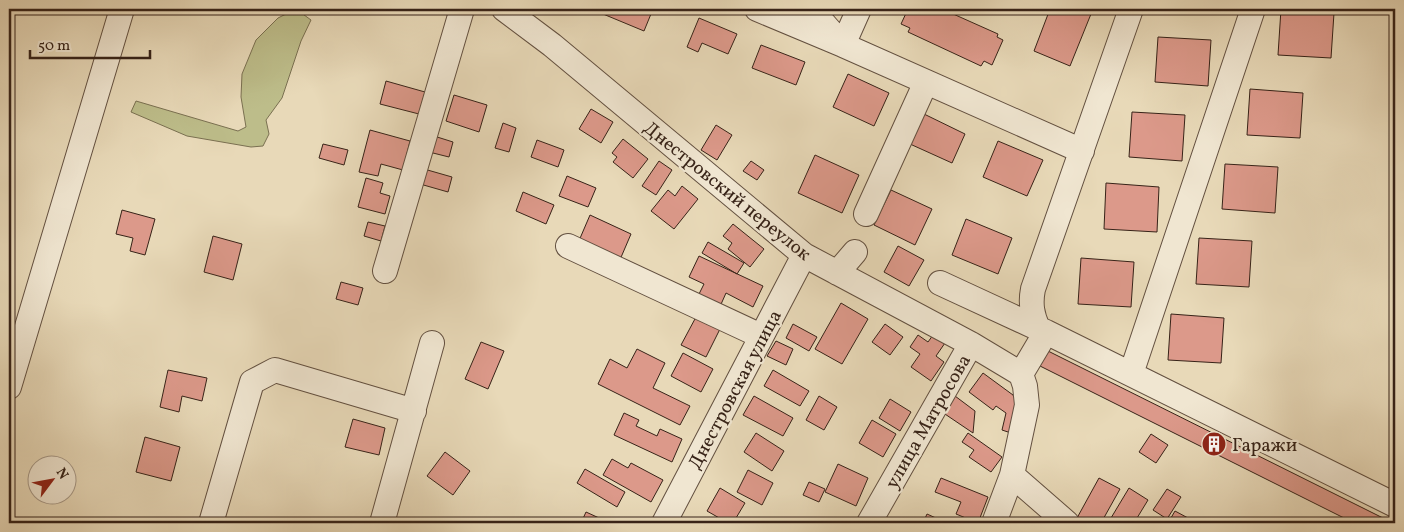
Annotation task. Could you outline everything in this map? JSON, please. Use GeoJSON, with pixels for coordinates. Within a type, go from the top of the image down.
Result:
{"type":"FeatureCollection","features":[{"type":"Feature","properties":{"kind":"street"},"geometry":{"type":"LineString","coordinates":[[9,387],[122,9]]}},
{"type":"Feature","properties":{"kind":"street"},"geometry":{"type":"LineString","coordinates":[[385,271],[462,9]]}},
{"type":"Feature","properties":{"kind":"street","name":"Днестровский переулок"},"geometry":{"type":"LineString","coordinates":[[504,9],[552,46],[804,255],[971,344],[1021,374]]}},
{"type":"Feature","properties":{"kind":"street"},"geometry":{"type":"LineString","coordinates":[[757,9],[1082,151]]}},
{"type":"Feature","properties":{"kind":"street"},"geometry":{"type":"LineString","coordinates":[[811,9],[843,45]]}},
{"type":"Feature","properties":{"kind":"street"},"geometry":{"type":"LineString","coordinates":[[843,45],[859,9]]}},
{"type":"Feature","properties":{"kind":"street"},"geometry":{"type":"LineString","coordinates":[[1042,330],[1032,312],[1031,300],[1033,289],[1131,9]]}},
{"type":"Feature","properties":{"kind":"street"},"geometry":{"type":"LineString","coordinates":[[1131,374],[1253,9]]}},
{"type":"Feature","properties":{"kind":"street"},"geometry":{"type":"LineString","coordinates":[[866,214],[926,82]]}},
{"type":"Feature","properties":{"kind":"street"},"geometry":{"type":"LineString","coordinates":[[568,246],[761,336]]}},
{"type":"Feature","properties":{"kind":"street"},"geometry":{"type":"LineString","coordinates":[[837,273],[855,252]]}},
{"type":"Feature","properties":{"kind":"street","name":"Днестровская улица"},"geometry":{"type":"LineString","coordinates":[[664,523],[804,255]]}},
{"type":"Feature","properties":{"kind":"street"},"geometry":{"type":"LineString","coordinates":[[940,282],[1042,330],[1395,504]]}},
{"type":"Feature","properties":{"kind":"street"},"geometry":{"type":"LineString","coordinates":[[994,523],[1012,475],[1027,405],[1025,386],[1021,374],[1042,330]]}},
{"type":"Feature","properties":{"kind":"street"},"geometry":{"type":"LineString","coordinates":[[382,523],[432,343]]}},
{"type":"Feature","properties":{"kind":"street","name":"улица Матросова"},"geometry":{"type":"LineString","coordinates":[[869,523],[971,344]]}},
{"type":"Feature","properties":{"kind":"street"},"geometry":{"type":"LineString","coordinates":[[210,523],[252,382],[275,370],[414,411]]}},
{"type":"Feature","properties":{"kind":"street"},"geometry":{"type":"LineString","coordinates":[[1012,475],[1067,523]]}},
{"type":"Feature","properties":{"kind":"green space"},"geometry":{"type":"Polygon","coordinates":[[[296,9],[311,20],[301,41],[282,98],[266,120],[269,134],[263,146],[251,147],[187,136],[131,112],[136,101],[238,131],[246,127],[241,97],[242,74],[256,40],[278,18],[296,9]]]}},
{"type":"Feature","properties":{"kind":"building"},"geometry":{"type":"Polygon","coordinates":[[[591,9],[653,9],[644,31],[591,9]]]}},
{"type":"Feature","properties":{"kind":"building"},"geometry":{"type":"Polygon","coordinates":[[[908,9],[942,9],[998,34],[997,37],[1003,40],[992,65],[984,61],[981,66],[908,32],[910,28],[901,24],[908,9]]]}},
{"type":"Feature","properties":{"kind":"building"},"geometry":{"type":"Polygon","coordinates":[[[1050,9],[1093,9],[1070,66],[1034,51],[1050,9]]]}},
{"type":"Feature","properties":{"kind":"building"},"geometry":{"type":"Polygon","coordinates":[[[1281,9],[1334,13],[1331,58],[1278,55],[1281,9]]]}},
{"type":"Feature","properties":{"kind":"building"},"geometry":{"type":"Polygon","coordinates":[[[699,18],[737,34],[728,54],[702,43],[698,52],[687,47],[699,18]]]}},
{"type":"Feature","properties":{"kind":"building"},"geometry":{"type":"Polygon","coordinates":[[[1158,37],[1211,40],[1208,86],[1155,82],[1158,37]]]}},
{"type":"Feature","properties":{"kind":"building"},"geometry":{"type":"Polygon","coordinates":[[[761,45],[805,62],[796,85],[752,68],[761,45]]]}},
{"type":"Feature","properties":{"kind":"building"},"geometry":{"type":"Polygon","coordinates":[[[848,74],[889,93],[874,126],[833,107],[848,74]]]}},
{"type":"Feature","properties":{"kind":"building"},"geometry":{"type":"Polygon","coordinates":[[[386,81],[425,92],[419,114],[380,104],[386,81]]]}},
{"type":"Feature","properties":{"kind":"building"},"geometry":{"type":"Polygon","coordinates":[[[1250,89],[1303,93],[1300,138],[1247,135],[1250,89]]]}},
{"type":"Feature","properties":{"kind":"building"},"geometry":{"type":"Polygon","coordinates":[[[454,95],[487,105],[479,132],[446,121],[454,95]]]}},
{"type":"Feature","properties":{"kind":"building"},"geometry":{"type":"Polygon","coordinates":[[[591,109],[613,122],[601,143],[579,129],[591,109]]]}},
{"type":"Feature","properties":{"kind":"building"},"geometry":{"type":"Polygon","coordinates":[[[1132,112],[1185,115],[1182,161],[1129,157],[1132,112]]]}},
{"type":"Feature","properties":{"kind":"building"},"geometry":{"type":"Polygon","coordinates":[[[924,114],[965,134],[952,163],[910,144],[924,114]]]}},
{"type":"Feature","properties":{"kind":"building"},"geometry":{"type":"Polygon","coordinates":[[[503,123],[516,128],[509,152],[495,148],[503,123]]]}},
{"type":"Feature","properties":{"kind":"building"},"geometry":{"type":"Polygon","coordinates":[[[716,125],[732,135],[717,160],[701,150],[716,125]]]}},
{"type":"Feature","properties":{"kind":"building"},"geometry":{"type":"Polygon","coordinates":[[[370,130],[410,141],[403,170],[381,164],[378,176],[359,172],[370,130]]]}},
{"type":"Feature","properties":{"kind":"building"},"geometry":{"type":"Polygon","coordinates":[[[434,136],[453,142],[449,157],[429,152],[434,136]]]}},
{"type":"Feature","properties":{"kind":"building"},"geometry":{"type":"Polygon","coordinates":[[[623,139],[648,159],[633,178],[613,162],[617,157],[612,153],[623,139]]]}},
{"type":"Feature","properties":{"kind":"building"},"geometry":{"type":"Polygon","coordinates":[[[537,140],[564,150],[558,167],[531,157],[537,140]]]}},
{"type":"Feature","properties":{"kind":"building"},"geometry":{"type":"Polygon","coordinates":[[[998,141],[1043,160],[1027,196],[983,177],[998,141]]]}},
{"type":"Feature","properties":{"kind":"building"},"geometry":{"type":"Polygon","coordinates":[[[323,144],[348,150],[344,165],[319,158],[323,144]]]}},
{"type":"Feature","properties":{"kind":"building"},"geometry":{"type":"Polygon","coordinates":[[[815,155],[859,175],[842,213],[798,193],[815,155]]]}},
{"type":"Feature","properties":{"kind":"building"},"geometry":{"type":"Polygon","coordinates":[[[659,161],[672,170],[656,195],[642,186],[659,161]]]}},
{"type":"Feature","properties":{"kind":"building"},"geometry":{"type":"Polygon","coordinates":[[[751,161],[764,170],[757,180],[743,171],[751,161]]]}},
{"type":"Feature","properties":{"kind":"building"},"geometry":{"type":"Polygon","coordinates":[[[1225,164],[1278,167],[1275,213],[1222,209],[1225,164]]]}},
{"type":"Feature","properties":{"kind":"building"},"geometry":{"type":"Polygon","coordinates":[[[424,169],[452,177],[448,192],[420,184],[424,169]]]}},
{"type":"Feature","properties":{"kind":"building"},"geometry":{"type":"Polygon","coordinates":[[[567,176],[596,188],[588,207],[559,196],[567,176]]]}},
{"type":"Feature","properties":{"kind":"building"},"geometry":{"type":"Polygon","coordinates":[[[366,178],[383,183],[380,193],[390,196],[385,214],[358,207],[366,178]]]}},
{"type":"Feature","properties":{"kind":"building"},"geometry":{"type":"Polygon","coordinates":[[[1106,183],[1159,187],[1157,232],[1104,229],[1106,183]]]}},
{"type":"Feature","properties":{"kind":"building"},"geometry":{"type":"Polygon","coordinates":[[[682,186],[698,199],[674,229],[651,211],[668,190],[675,196],[682,186]]]}},
{"type":"Feature","properties":{"kind":"building"},"geometry":{"type":"Polygon","coordinates":[[[891,190],[932,209],[915,245],[874,225],[891,190]]]}},
{"type":"Feature","properties":{"kind":"building"},"geometry":{"type":"Polygon","coordinates":[[[523,192],[554,205],[546,224],[516,211],[523,192]]]}},
{"type":"Feature","properties":{"kind":"building"},"geometry":{"type":"Polygon","coordinates":[[[122,210],[155,219],[145,255],[130,251],[133,238],[116,234],[122,210]]]}},
{"type":"Feature","properties":{"kind":"building"},"geometry":{"type":"Polygon","coordinates":[[[590,215],[631,234],[619,262],[578,243],[590,215]]]}},
{"type":"Feature","properties":{"kind":"building"},"geometry":{"type":"Polygon","coordinates":[[[966,219],[1012,238],[998,274],[952,255],[966,219]]]}},
{"type":"Feature","properties":{"kind":"building"},"geometry":{"type":"Polygon","coordinates":[[[368,222],[385,226],[381,241],[364,236],[368,222]]]}},
{"type":"Feature","properties":{"kind":"building"},"geometry":{"type":"Polygon","coordinates":[[[733,224],[764,249],[750,267],[728,249],[732,243],[723,236],[733,224]]]}},
{"type":"Feature","properties":{"kind":"building"},"geometry":{"type":"Polygon","coordinates":[[[213,236],[242,244],[233,280],[204,272],[213,236]]]}},
{"type":"Feature","properties":{"kind":"building"},"geometry":{"type":"Polygon","coordinates":[[[1199,238],[1252,241],[1249,287],[1196,284],[1199,238]]]}},
{"type":"Feature","properties":{"kind":"building"},"geometry":{"type":"Polygon","coordinates":[[[708,242],[744,263],[737,274],[702,253],[708,242]]]}},
{"type":"Feature","properties":{"kind":"building"},"geometry":{"type":"Polygon","coordinates":[[[898,246],[924,260],[909,286],[884,272],[898,246]]]}},
{"type":"Feature","properties":{"kind":"building"},"geometry":{"type":"Polygon","coordinates":[[[699,256],[763,286],[753,307],[726,293],[718,311],[696,300],[704,284],[689,277],[699,256]]]}},
{"type":"Feature","properties":{"kind":"building"},"geometry":{"type":"Polygon","coordinates":[[[1081,258],[1134,262],[1131,307],[1078,304],[1081,258]]]}},
{"type":"Feature","properties":{"kind":"building"},"geometry":{"type":"Polygon","coordinates":[[[341,282],[363,288],[358,305],[336,299],[341,282]]]}},
{"type":"Feature","properties":{"kind":"building"},"geometry":{"type":"Polygon","coordinates":[[[841,303],[868,319],[842,364],[815,349],[841,303]]]}},
{"type":"Feature","properties":{"kind":"building"},"geometry":{"type":"Polygon","coordinates":[[[1171,314],[1224,318],[1221,363],[1168,360],[1171,314]]]}},
{"type":"Feature","properties":{"kind":"building"},"geometry":{"type":"Polygon","coordinates":[[[696,317],[720,329],[706,357],[681,345],[696,317]]]}},
{"type":"Feature","properties":{"kind":"building"},"geometry":{"type":"Polygon","coordinates":[[[793,324],[817,337],[809,351],[786,338],[793,324]]]}},
{"type":"Feature","properties":{"kind":"building"},"geometry":{"type":"Polygon","coordinates":[[[885,324],[903,337],[890,355],[872,342],[885,324]]]}},
{"type":"Feature","properties":{"kind":"building"},"geometry":{"type":"Polygon","coordinates":[[[918,335],[928,342],[933,335],[945,343],[936,356],[944,362],[931,381],[911,367],[920,354],[910,347],[918,335]]]}},
{"type":"Feature","properties":{"kind":"building"},"geometry":{"type":"Polygon","coordinates":[[[776,341],[793,349],[786,365],[767,356],[776,341]]]}},
{"type":"Feature","properties":{"kind":"building"},"geometry":{"type":"Polygon","coordinates":[[[481,342],[504,351],[488,389],[465,379],[481,342]]]}},
{"type":"Feature","properties":{"kind":"building"},"geometry":{"type":"Polygon","coordinates":[[[637,349],[665,363],[653,388],[690,406],[680,425],[598,384],[610,359],[627,368],[637,349]]]}},
{"type":"Feature","properties":{"kind":"building","name":"Гаражи"},"geometry":{"type":"Polygon","coordinates":[[[1044,349],[1393,523],[1354,523],[1036,364],[1044,349]]]}},
{"type":"Feature","properties":{"kind":"building"},"geometry":{"type":"Polygon","coordinates":[[[683,353],[713,369],[701,392],[671,376],[683,353]]]}},
{"type":"Feature","properties":{"kind":"building"},"geometry":{"type":"Polygon","coordinates":[[[168,370],[207,378],[202,401],[182,396],[179,412],[160,407],[168,370]]]}},
{"type":"Feature","properties":{"kind":"building"},"geometry":{"type":"Polygon","coordinates":[[[773,370],[809,391],[800,406],[764,386],[773,370]]]}},
{"type":"Feature","properties":{"kind":"building"},"geometry":{"type":"Polygon","coordinates":[[[983,373],[1013,395],[1019,406],[1011,433],[1002,430],[1006,413],[996,406],[993,410],[969,392],[983,373]]]}},
{"type":"Feature","properties":{"kind":"building"},"geometry":{"type":"Polygon","coordinates":[[[951,393],[975,411],[973,433],[939,410],[951,393]]]}},
{"type":"Feature","properties":{"kind":"building"},"geometry":{"type":"Polygon","coordinates":[[[754,396],[793,418],[783,436],[743,415],[754,396]]]}},
{"type":"Feature","properties":{"kind":"building"},"geometry":{"type":"Polygon","coordinates":[[[819,396],[837,407],[824,430],[806,420],[819,396]]]}},
{"type":"Feature","properties":{"kind":"building"},"geometry":{"type":"Polygon","coordinates":[[[890,399],[911,412],[900,431],[879,418],[890,399]]]}},
{"type":"Feature","properties":{"kind":"building"},"geometry":{"type":"Polygon","coordinates":[[[624,413],[639,420],[636,426],[657,436],[660,429],[682,439],[672,462],[614,435],[624,413]]]}},
{"type":"Feature","properties":{"kind":"building"},"geometry":{"type":"Polygon","coordinates":[[[353,419],[385,428],[379,455],[345,447],[353,419]]]}},
{"type":"Feature","properties":{"kind":"building"},"geometry":{"type":"Polygon","coordinates":[[[872,420],[896,434],[883,457],[859,443],[872,420]]]}},
{"type":"Feature","properties":{"kind":"building"},"geometry":{"type":"Polygon","coordinates":[[[756,433],[784,451],[772,471],[744,452],[756,433]]]}},
{"type":"Feature","properties":{"kind":"building"},"geometry":{"type":"Polygon","coordinates":[[[968,433],[1002,457],[991,472],[969,457],[974,450],[962,442],[968,433]]]}},
{"type":"Feature","properties":{"kind":"building"},"geometry":{"type":"Polygon","coordinates":[[[1151,434],[1168,445],[1156,463],[1139,452],[1151,434]]]}},
{"type":"Feature","properties":{"kind":"building"},"geometry":{"type":"Polygon","coordinates":[[[145,437],[180,447],[171,481],[136,472],[145,437]]]}},
{"type":"Feature","properties":{"kind":"building"},"geometry":{"type":"Polygon","coordinates":[[[445,452],[470,471],[453,495],[427,476],[445,452]]]}},
{"type":"Feature","properties":{"kind":"building"},"geometry":{"type":"Polygon","coordinates":[[[612,459],[628,468],[631,463],[663,480],[651,502],[603,475],[612,459]]]}},
{"type":"Feature","properties":{"kind":"building"},"geometry":{"type":"Polygon","coordinates":[[[838,464],[868,478],[856,506],[825,492],[838,464]]]}},
{"type":"Feature","properties":{"kind":"building"},"geometry":{"type":"Polygon","coordinates":[[[585,469],[625,492],[617,507],[577,483],[585,469]]]}},
{"type":"Feature","properties":{"kind":"building"},"geometry":{"type":"Polygon","coordinates":[[[748,470],[773,483],[762,505],[737,492],[748,470]]]}},
{"type":"Feature","properties":{"kind":"building"},"geometry":{"type":"Polygon","coordinates":[[[941,478],[988,497],[978,523],[956,514],[961,502],[935,492],[941,478]]]}},
{"type":"Feature","properties":{"kind":"building"},"geometry":{"type":"Polygon","coordinates":[[[1099,478],[1120,489],[1101,523],[1087,523],[1077,518],[1099,478]]]}},
{"type":"Feature","properties":{"kind":"building"},"geometry":{"type":"Polygon","coordinates":[[[809,482],[825,489],[819,502],[803,495],[809,482]]]}},
{"type":"Feature","properties":{"kind":"building"},"geometry":{"type":"Polygon","coordinates":[[[720,488],[745,503],[733,523],[728,523],[707,511],[720,488]]]}},
{"type":"Feature","properties":{"kind":"building"},"geometry":{"type":"Polygon","coordinates":[[[1129,488],[1148,500],[1134,523],[1126,518],[1123,523],[1108,523],[1129,488]]]}},
{"type":"Feature","properties":{"kind":"building"},"geometry":{"type":"Polygon","coordinates":[[[1167,489],[1181,497],[1167,519],[1153,510],[1167,489]]]}},
{"type":"Feature","properties":{"kind":"building"},"geometry":{"type":"Polygon","coordinates":[[[1175,511],[1188,518],[1185,523],[1168,523],[1175,511]]]}},
{"type":"Feature","properties":{"kind":"building"},"geometry":{"type":"Polygon","coordinates":[[[586,512],[610,523],[581,523],[586,512]]]}},
{"type":"Feature","properties":{"kind":"building"},"geometry":{"type":"Polygon","coordinates":[[[927,514],[947,523],[923,523],[927,514]]]}},
{"type":"Feature","properties":{"kind":"place","name":"Гаражи"},"geometry":{"type":"Point","coordinates":[1214,444]}}]}
